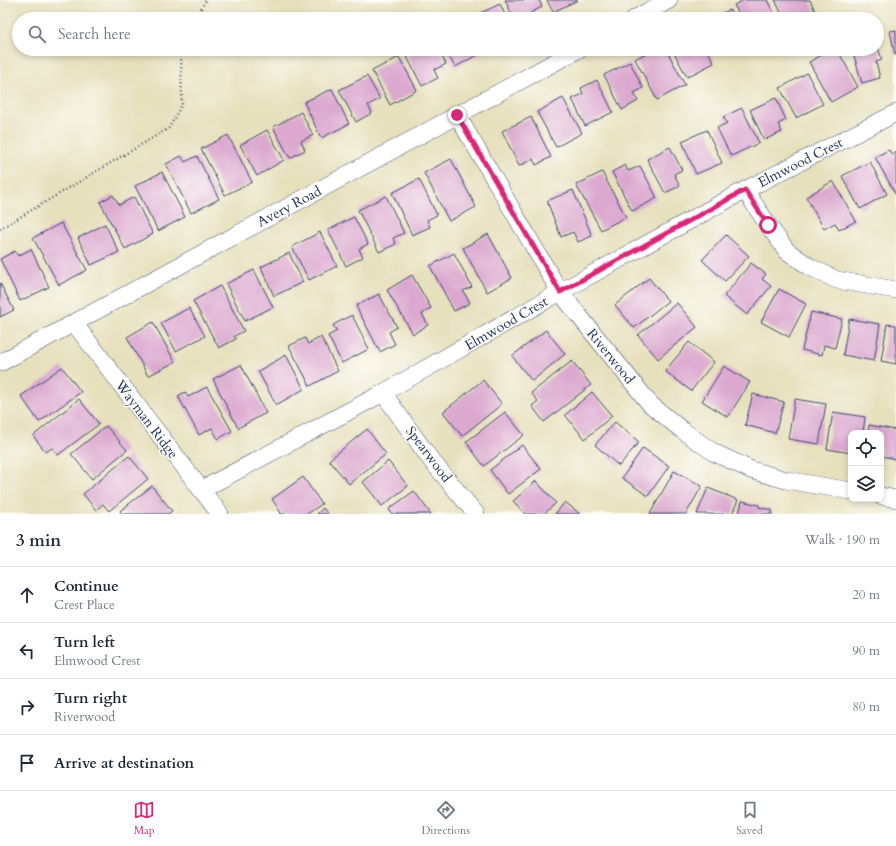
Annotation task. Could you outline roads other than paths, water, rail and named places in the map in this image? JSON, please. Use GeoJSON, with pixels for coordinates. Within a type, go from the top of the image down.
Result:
{"type":"FeatureCollection","features":[{"type":"Feature","properties":{"kind":"street"},"geometry":{"type":"LineString","coordinates":[[647,12],[669,0]]}},
{"type":"Feature","properties":{"kind":"street","name":"Avery Road"},"geometry":{"type":"LineString","coordinates":[[0,363],[566,56]]}},
{"type":"Feature","properties":{"kind":"street","name":"Elmwood Crest"},"geometry":{"type":"LineString","coordinates":[[201,490],[383,393],[560,292],[745,190],[896,113]]}},
{"type":"Feature","properties":{"kind":"street","name":"Riverwood"},"geometry":{"type":"LineString","coordinates":[[457,115],[560,292],[650,404],[682,430],[713,452],[751,470],[779,478],[848,490]]}},
{"type":"Feature","properties":{"kind":"street"},"geometry":{"type":"LineString","coordinates":[[745,190],[787,251],[810,267],[836,280],[896,290]]}},
{"type":"Feature","properties":{"kind":"street","name":"Wayman Ridge"},"geometry":{"type":"LineString","coordinates":[[74,323],[220,514]]}},
{"type":"Feature","properties":{"kind":"street","name":"Spearwood"},"geometry":{"type":"LineString","coordinates":[[383,393],[431,460],[476,514]]}},
{"type":"Feature","properties":{"kind":"street"},"geometry":{"type":"LineString","coordinates":[[884,497],[896,499]]}}]}
